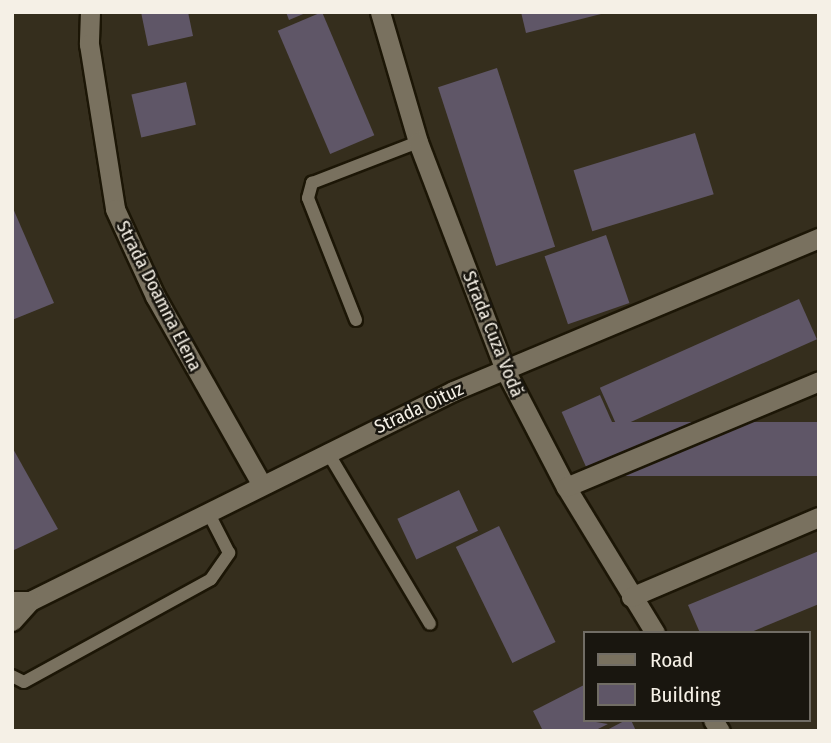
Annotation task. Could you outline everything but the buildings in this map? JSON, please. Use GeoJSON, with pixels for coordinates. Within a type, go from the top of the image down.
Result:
{"type":"FeatureCollection","features":[{"type":"Feature","properties":{"kind":"street","name":"Strada Doamna Elena"},"geometry":{"type":"LineString","coordinates":[[90,12],[89,44],[115,209],[155,296],[261,483]]}},
{"type":"Feature","properties":{"kind":"street","name":"Strada Cuza Vodă"},"geometry":{"type":"LineString","coordinates":[[380,12],[418,142],[505,370],[566,487],[654,631]]}},
{"type":"Feature","properties":{"kind":"street","name":"Strada Oituz"},"geometry":{"type":"LineString","coordinates":[[12,621],[21,601],[208,512],[327,451],[505,370],[819,238]]}},
{"type":"Feature","properties":{"kind":"street"},"geometry":{"type":"LineString","coordinates":[[566,487],[819,381]]}},
{"type":"Feature","properties":{"kind":"street"},"geometry":{"type":"LineString","coordinates":[[631,597],[819,517]]}},
{"type":"Feature","properties":{"kind":"lane"},"geometry":{"type":"LineString","coordinates":[[356,320],[307,198],[312,183],[418,142]]}},
{"type":"Feature","properties":{"kind":"lane"},"geometry":{"type":"LineString","coordinates":[[327,451],[430,624]]}},
{"type":"Feature","properties":{"kind":"lane"},"geometry":{"type":"LineString","coordinates":[[12,676],[24,682],[211,579],[229,553],[208,512]]}}]}
